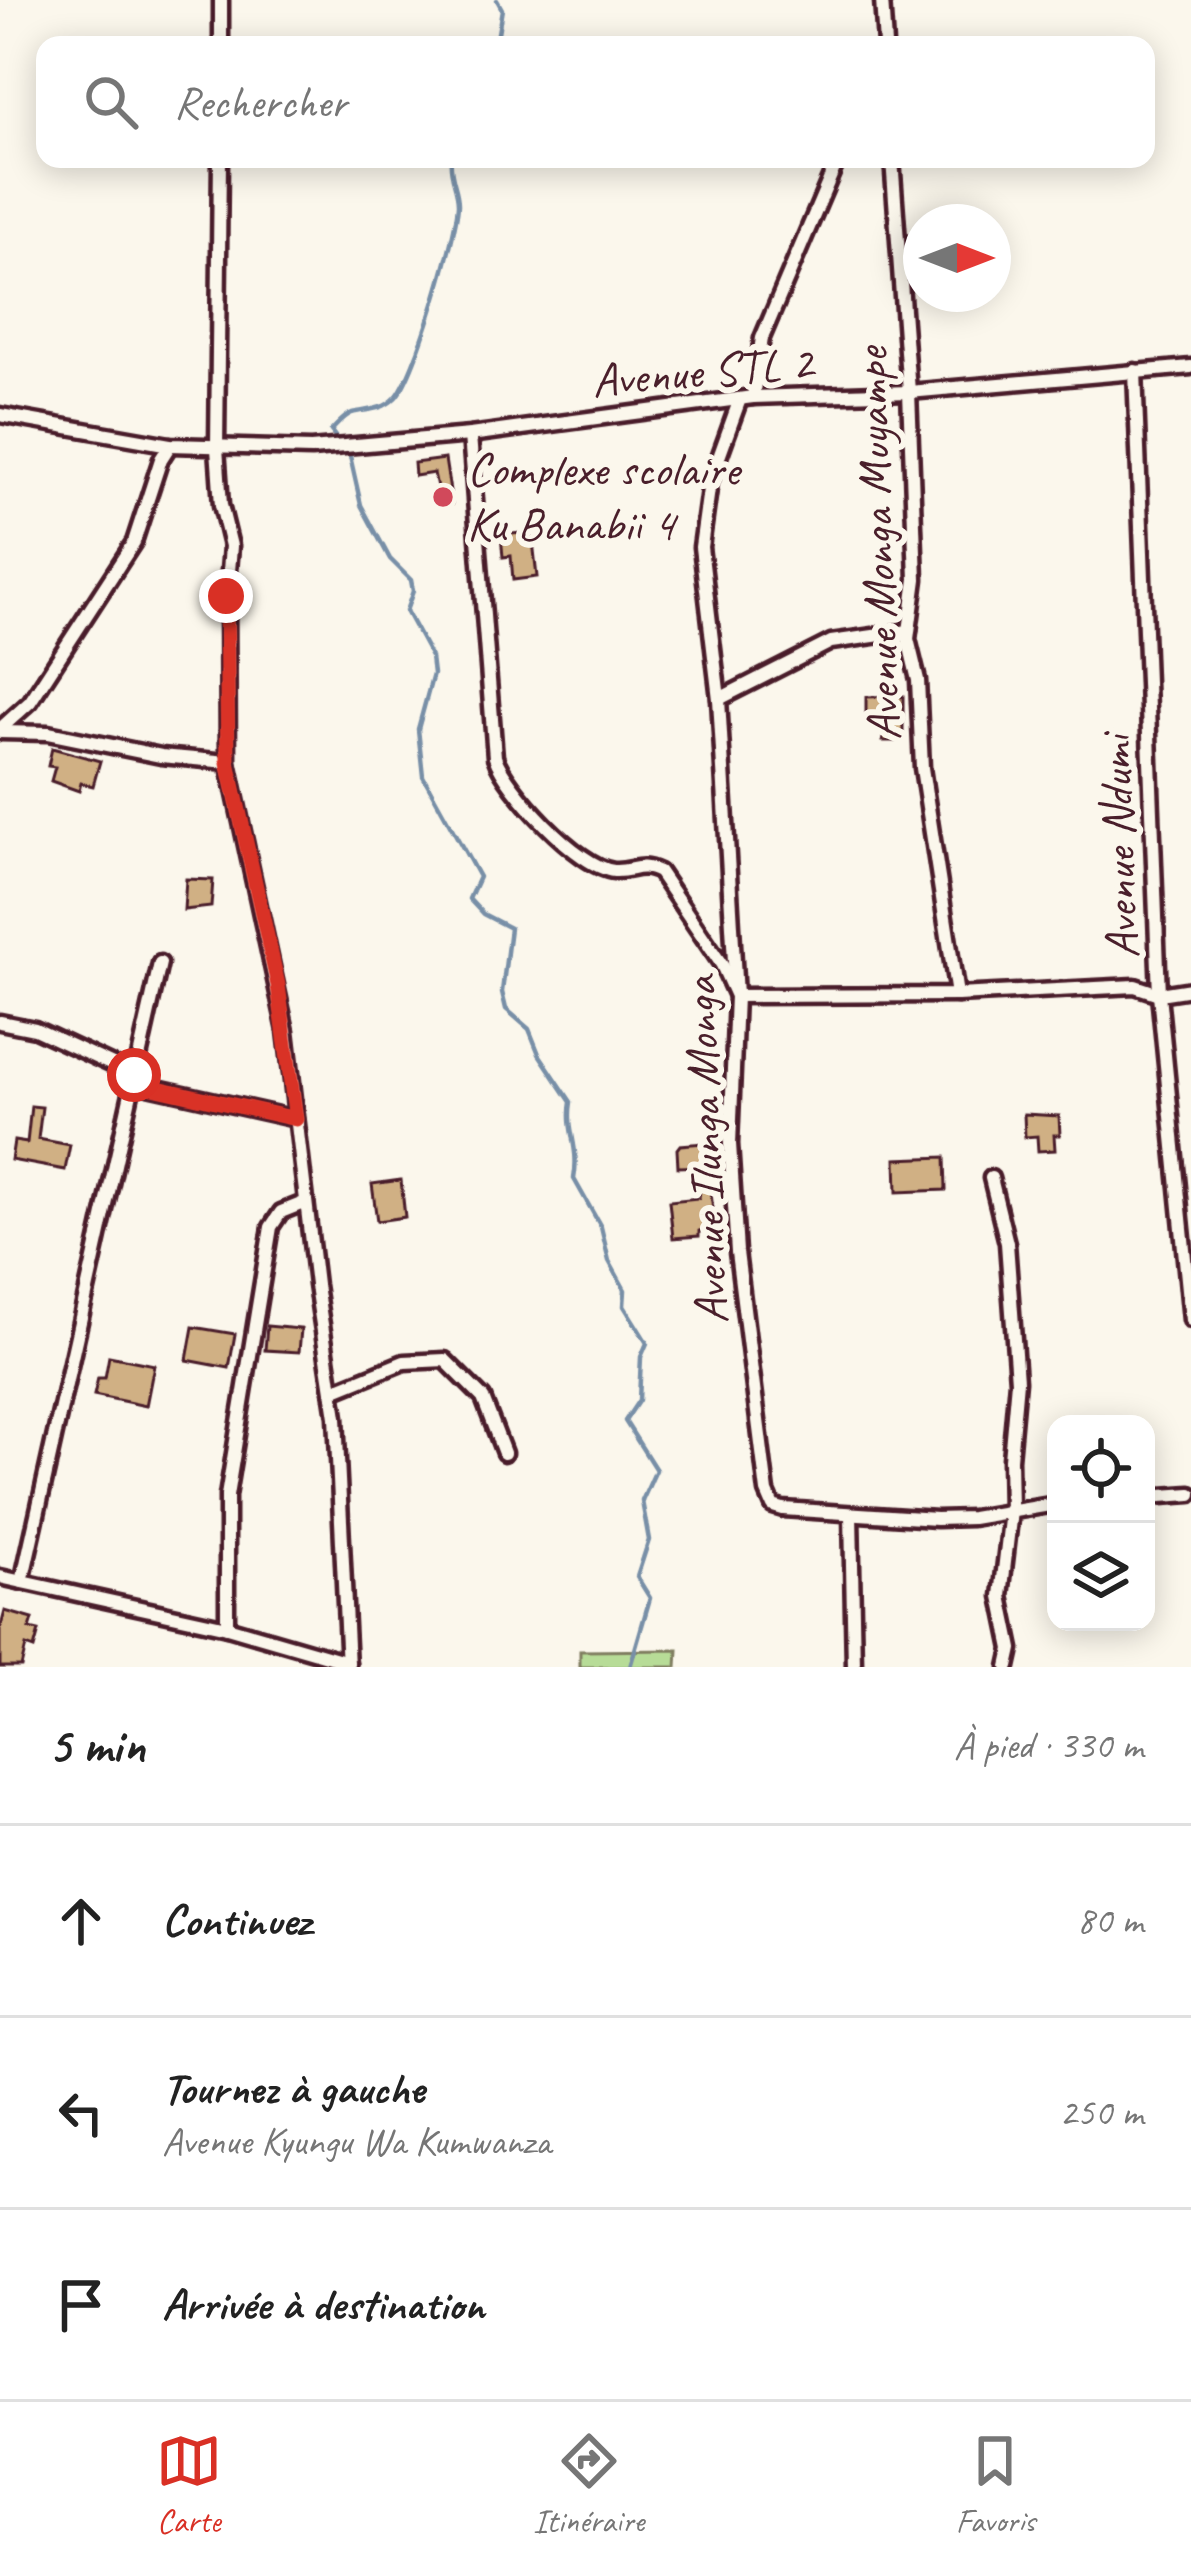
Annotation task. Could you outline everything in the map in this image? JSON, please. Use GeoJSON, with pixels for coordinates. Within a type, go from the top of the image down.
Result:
{"type":"FeatureCollection","features":[{"type":"Feature","properties":{"kind":"street"},"geometry":{"type":"LineString","coordinates":[[221,0],[221,36]]}},
{"type":"Feature","properties":{"kind":"street"},"geometry":{"type":"LineString","coordinates":[[882,0],[884,36]]}},
{"type":"Feature","properties":{"kind":"street"},"geometry":{"type":"LineString","coordinates":[[0,1577],[226,1627],[348,1664],[333,1391],[278,985],[228,762],[226,596],[231,546],[221,505],[217,448],[220,168]]}},
{"type":"Feature","properties":{"kind":"street","name":"Avenue Ilunga Monga"},"geometry":{"type":"LineString","coordinates":[[834,168],[762,338],[747,398],[703,513],[701,547],[719,699],[736,995],[730,1144],[737,1252],[767,1492],[773,1506],[783,1509],[954,1519],[1011,1511]]}},
{"type":"Feature","properties":{"kind":"street","name":"Avenue Monga Muyampe"},"geometry":{"type":"LineString","coordinates":[[893,168],[909,392],[916,579],[908,631],[918,680],[922,768],[934,862],[957,995]]}},
{"type":"Feature","properties":{"kind":"street","name":"Avenue STL 2"},"geometry":{"type":"LineString","coordinates":[[217,448],[364,446],[747,398],[909,392],[1191,367]]}},
{"type":"Feature","properties":{"kind":"street","name":"Avenue Ndumi"},"geometry":{"type":"LineString","coordinates":[[1135,371],[1160,994],[1191,1320]]}},
{"type":"Feature","properties":{"kind":"street"},"geometry":{"type":"LineString","coordinates":[[0,415],[170,445],[217,448]]}},
{"type":"Feature","properties":{"kind":"street"},"geometry":{"type":"LineString","coordinates":[[470,435],[495,757],[501,774],[562,842],[590,863],[616,871],[644,865],[659,872],[722,964],[736,995],[957,995],[1135,986],[1160,994],[1191,989]]}},
{"type":"Feature","properties":{"kind":"street"},"geometry":{"type":"LineString","coordinates":[[0,731],[30,702],[134,542],[170,445]]}},
{"type":"Feature","properties":{"kind":"street"},"geometry":{"type":"LineString","coordinates":[[719,699],[831,642],[908,631]]}},
{"type":"Feature","properties":{"kind":"street"},"geometry":{"type":"LineString","coordinates":[[721,732],[739,689]]}},
{"type":"Feature","properties":{"kind":"street"},"geometry":{"type":"LineString","coordinates":[[0,731],[49,734],[160,756],[228,762]]}},
{"type":"Feature","properties":{"kind":"street"},"geometry":{"type":"LineString","coordinates":[[22,1582],[160,963]]}},
{"type":"Feature","properties":{"kind":"street"},"geometry":{"type":"LineString","coordinates":[[0,1022],[35,1029],[134,1075],[144,1085],[296,1119]]}},
{"type":"Feature","properties":{"kind":"street"},"geometry":{"type":"LineString","coordinates":[[991,1178],[1011,1275],[1017,1381],[1011,1511],[1001,1596],[1012,1649],[1008,1667]]}},
{"type":"Feature","properties":{"kind":"street"},"geometry":{"type":"LineString","coordinates":[[226,1627],[227,1496],[271,1227],[280,1212],[306,1202]]}},
{"type":"Feature","properties":{"kind":"street"},"geometry":{"type":"LineString","coordinates":[[333,1391],[404,1362],[445,1360],[482,1398],[505,1453]]}},
{"type":"Feature","properties":{"kind":"street"},"geometry":{"type":"LineString","coordinates":[[1155,1496],[1191,1494]]}},
{"type":"Feature","properties":{"kind":"street"},"geometry":{"type":"LineString","coordinates":[[1011,1511],[1047,1505]]}},
{"type":"Feature","properties":{"kind":"street"},"geometry":{"type":"LineString","coordinates":[[851,1514],[854,1667]]}},
{"type":"Feature","properties":{"kind":"green space"},"geometry":{"type":"Polygon","coordinates":[[[678,1650],[677,1667],[580,1667],[580,1651],[678,1650]]]}},
{"type":"Feature","properties":{"kind":"building"},"geometry":{"type":"Polygon","coordinates":[[[445,459],[452,504],[441,506],[434,473],[415,476],[414,463],[445,459]]]}},
{"type":"Feature","properties":{"kind":"building"},"geometry":{"type":"Polygon","coordinates":[[[532,532],[537,577],[513,580],[511,556],[503,557],[501,535],[532,532]]]}},
{"type":"Feature","properties":{"kind":"building"},"geometry":{"type":"Polygon","coordinates":[[[903,696],[903,741],[883,741],[883,719],[866,719],[866,697],[903,696]]]}},
{"type":"Feature","properties":{"kind":"building"},"geometry":{"type":"Polygon","coordinates":[[[52,748],[100,761],[93,786],[81,783],[79,791],[51,781],[52,748]]]}},
{"type":"Feature","properties":{"kind":"building"},"geometry":{"type":"Polygon","coordinates":[[[186,879],[213,880],[211,907],[184,910],[186,879]]]}},
{"type":"Feature","properties":{"kind":"building"},"geometry":{"type":"Polygon","coordinates":[[[31,1106],[42,1107],[38,1139],[70,1145],[65,1170],[11,1160],[14,1141],[27,1143],[31,1106]]]}},
{"type":"Feature","properties":{"kind":"building"},"geometry":{"type":"Polygon","coordinates":[[[1024,1114],[1059,1116],[1055,1150],[1038,1151],[1037,1136],[1025,1137],[1024,1114]]]}},
{"type":"Feature","properties":{"kind":"building"},"geometry":{"type":"Polygon","coordinates":[[[704,1143],[709,1174],[721,1170],[722,1178],[710,1185],[713,1210],[706,1211],[707,1228],[699,1236],[673,1238],[669,1201],[699,1198],[703,1166],[678,1167],[677,1149],[704,1143]]]}},
{"type":"Feature","properties":{"kind":"building"},"geometry":{"type":"Polygon","coordinates":[[[945,1157],[946,1190],[897,1192],[896,1159],[945,1157]]]}},
{"type":"Feature","properties":{"kind":"building"},"geometry":{"type":"Polygon","coordinates":[[[401,1180],[405,1217],[377,1221],[372,1184],[401,1180]]]}},
{"type":"Feature","properties":{"kind":"building"},"geometry":{"type":"Polygon","coordinates":[[[267,1326],[301,1329],[299,1352],[265,1350],[267,1326]]]}},
{"type":"Feature","properties":{"kind":"building"},"geometry":{"type":"Polygon","coordinates":[[[193,1327],[235,1334],[229,1368],[187,1360],[193,1327]]]}},
{"type":"Feature","properties":{"kind":"building"},"geometry":{"type":"Polygon","coordinates":[[[109,1356],[154,1365],[146,1406],[94,1395],[98,1378],[105,1378],[109,1356]]]}},
{"type":"Feature","properties":{"kind":"building"},"geometry":{"type":"Polygon","coordinates":[[[5,1611],[33,1619],[30,1629],[39,1631],[34,1649],[26,1646],[21,1667],[0,1667],[5,1611]]]}},
{"type":"Feature","properties":{"kind":"waterway"},"geometry":{"type":"LineString","coordinates":[[497,0],[502,9],[498,36]]}},
{"type":"Feature","properties":{"kind":"waterway"},"geometry":{"type":"LineString","coordinates":[[451,168],[458,198],[456,220],[413,364],[395,398],[349,414],[331,431],[350,456],[361,505],[390,559],[411,580],[413,591],[406,611],[431,657],[433,674],[418,729],[423,776],[479,877],[469,899],[483,914],[510,928],[502,992],[506,1009],[529,1029],[539,1054],[571,1102],[574,1179],[601,1227],[609,1261],[625,1290],[624,1306],[647,1343],[641,1357],[639,1400],[625,1421],[656,1470],[642,1501],[649,1540],[637,1577],[650,1598],[630,1667]]}},
{"type":"Feature","properties":{"kind":"place","name":"Complexe scolaire Ku Banabii 4"},"geometry":{"type":"Point","coordinates":[443,497]}},
{"type":"Feature","properties":{"kind":"route"},"geometry":{"type":"LineString","coordinates":[[134,1075],[144,1085],[296,1119],[278,985],[228,762],[226,596]]}}]}
